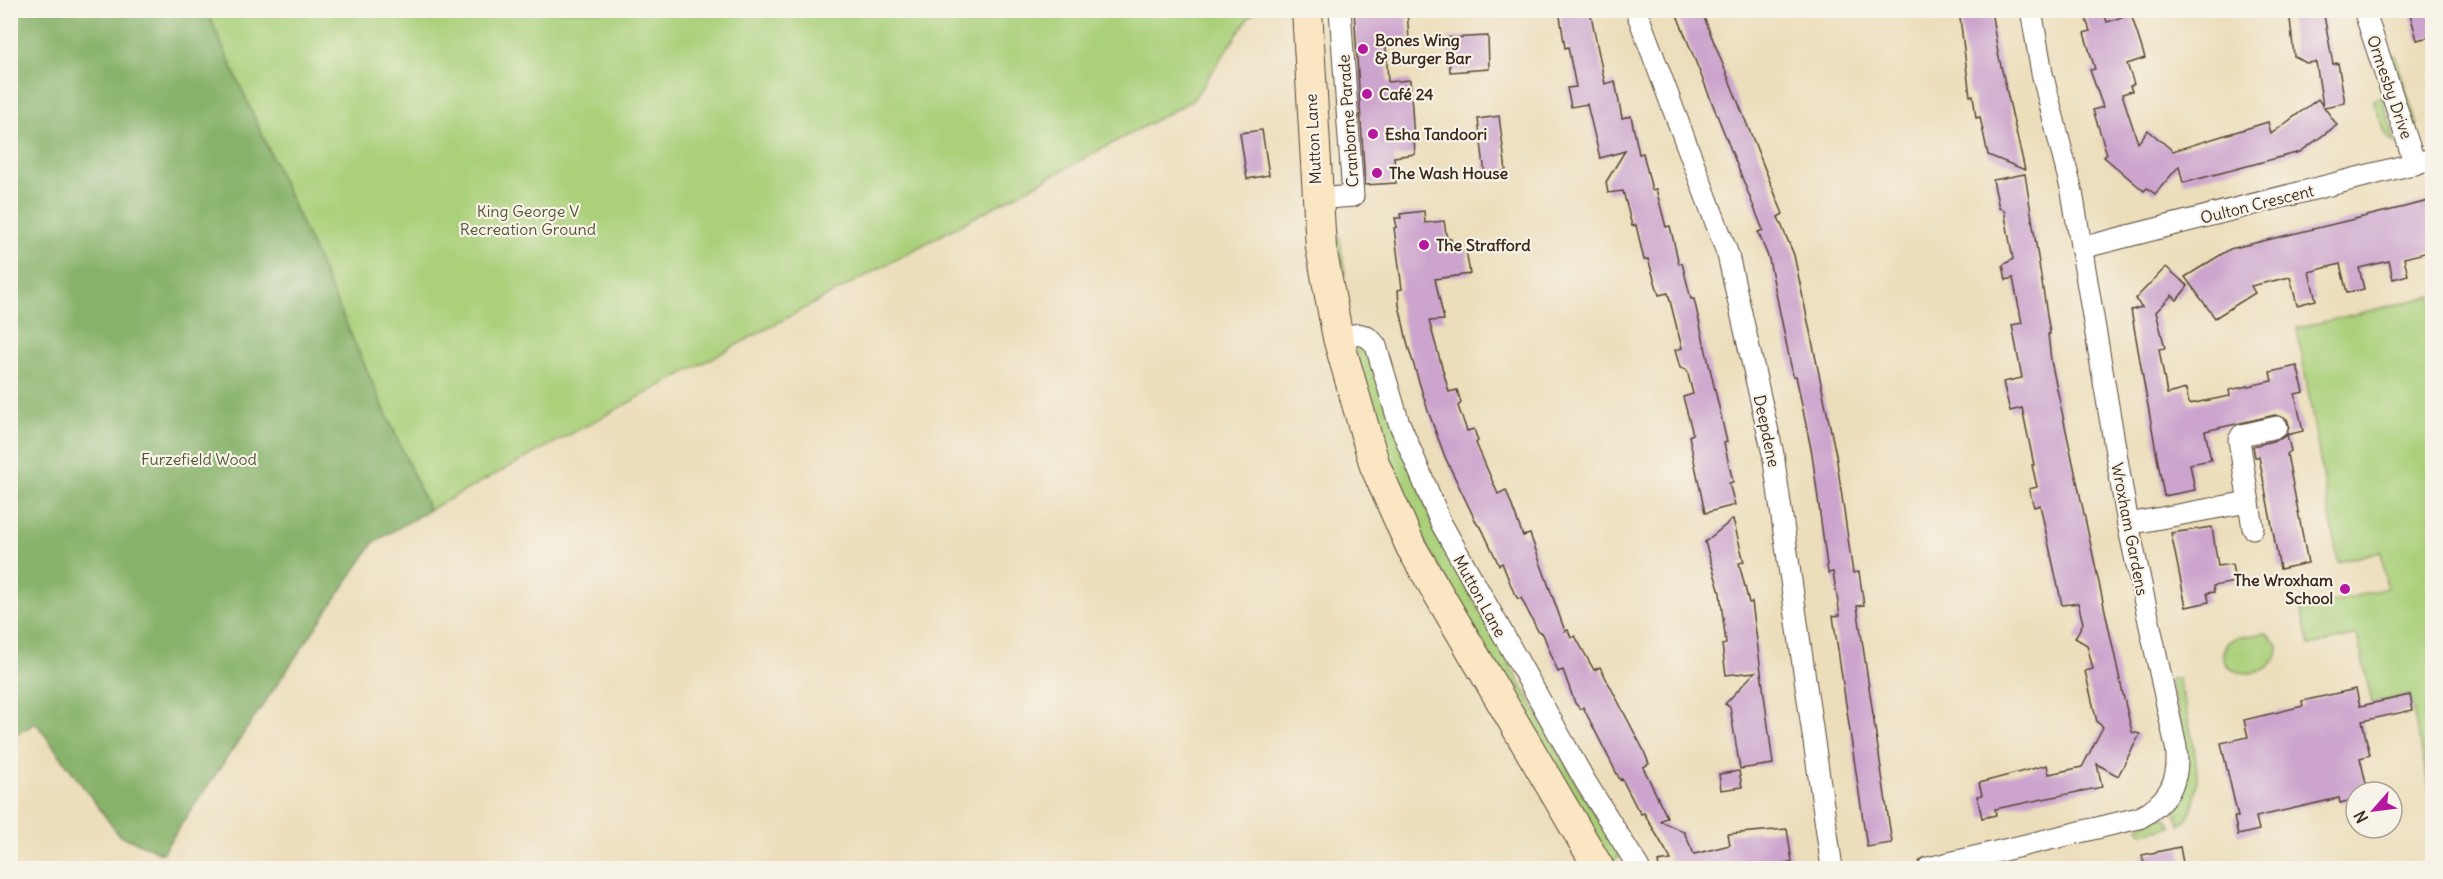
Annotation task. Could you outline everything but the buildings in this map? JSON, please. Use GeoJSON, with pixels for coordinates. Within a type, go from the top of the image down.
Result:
{"type":"FeatureCollection","features":[{"type":"Feature","properties":{"kind":"main road","name":"Mutton Lane"},"geometry":{"type":"LineString","coordinates":[[1307,10],[1321,248],[1338,338],[1375,466],[1410,547],[1599,868]]}},
{"type":"Feature","properties":{"kind":"street","name":"Cranborne Parade"},"geometry":{"type":"LineString","coordinates":[[1317,198],[1353,196],[1340,10]]}},
{"type":"Feature","properties":{"kind":"street","name":"Deepdene"},"geometry":{"type":"LineString","coordinates":[[1636,10],[1728,255],[1773,454],[1832,868]]}},
{"type":"Feature","properties":{"kind":"street","name":"Wroxham Gardens"},"geometry":{"type":"LineString","coordinates":[[1928,868],[2139,818],[2163,801],[2174,786],[2178,772],[2176,747],[2128,524],[2072,192],[2042,73],[2031,10]]}},
{"type":"Feature","properties":{"kind":"street","name":"Ormesby Drive"},"geometry":{"type":"LineString","coordinates":[[2364,10],[2424,161]]}},
{"type":"Feature","properties":{"kind":"street","name":"Oulton Crescent"},"geometry":{"type":"LineString","coordinates":[[2081,248],[2424,161]]}},
{"type":"Feature","properties":{"kind":"street","name":"Mutton Lane"},"geometry":{"type":"LineString","coordinates":[[1338,338],[1362,333],[1371,338],[1376,346],[1398,420],[1441,523],[1585,781],[1639,868]]}},
{"type":"Feature","properties":{"kind":"street"},"geometry":{"type":"LineString","coordinates":[[2253,528],[2239,440],[2242,435],[2277,427]]}},
{"type":"Feature","properties":{"kind":"street"},"geometry":{"type":"LineString","coordinates":[[2128,524],[2248,502]]}},
{"type":"Feature","properties":{"kind":"green space","name":"Furzefield Wood"},"geometry":{"type":"Polygon","coordinates":[[[11,10],[207,11],[429,510],[374,542],[162,853],[119,835],[36,723],[11,737],[11,10]]]}},
{"type":"Feature","properties":{"kind":"green space","name":"King George V Recreation Ground"},"geometry":{"type":"Polygon","coordinates":[[[207,11],[1257,11],[1249,17],[1193,100],[429,510],[207,11]]]}},
{"type":"Feature","properties":{"kind":"green space"},"geometry":{"type":"Polygon","coordinates":[[[2395,55],[2417,125],[2413,138],[2388,57],[2395,55]]]}},
{"type":"Feature","properties":{"kind":"green space"},"geometry":{"type":"Polygon","coordinates":[[[2382,97],[2395,144],[2386,135],[2373,100],[2382,97]]]}},
{"type":"Feature","properties":{"kind":"green space"},"geometry":{"type":"Polygon","coordinates":[[[1335,208],[1345,274],[1338,272],[1332,213],[1335,208]]]}},
{"type":"Feature","properties":{"kind":"green space"},"geometry":{"type":"Polygon","coordinates":[[[2432,296],[2432,801],[2410,695],[2372,703],[2357,635],[2309,646],[2301,610],[2387,588],[2381,551],[2338,562],[2297,328],[2432,296]]]}},
{"type":"Feature","properties":{"kind":"green space"},"geometry":{"type":"Polygon","coordinates":[[[1359,344],[1367,347],[1437,535],[1577,785],[1621,856],[1608,863],[1397,493],[1355,347],[1359,344]]]}},
{"type":"Feature","properties":{"kind":"green space"},"geometry":{"type":"Polygon","coordinates":[[[2265,633],[2278,645],[2275,658],[2268,667],[2257,672],[2245,673],[2234,670],[2226,664],[2223,655],[2227,643],[2235,638],[2265,633]]]}},
{"type":"Feature","properties":{"kind":"green space"},"geometry":{"type":"Polygon","coordinates":[[[2178,678],[2191,734],[2197,776],[2196,796],[2190,812],[2180,825],[2173,807],[2186,777],[2187,761],[2182,728],[2170,679],[2178,678]]]}},
{"type":"Feature","properties":{"kind":"green space"},"geometry":{"type":"Polygon","coordinates":[[[2165,816],[2172,827],[2141,833],[2139,827],[2165,816]]]}},
{"type":"Feature","properties":{"kind":"place","name":"Bones Wing & Burger Bar"},"geometry":{"type":"Point","coordinates":[1363,49]}},
{"type":"Feature","properties":{"kind":"place","name":"Café 24"},"geometry":{"type":"Point","coordinates":[1367,94]}},
{"type":"Feature","properties":{"kind":"place","name":"Esha Tandoori"},"geometry":{"type":"Point","coordinates":[1373,134]}},
{"type":"Feature","properties":{"kind":"place","name":"The Wash House"},"geometry":{"type":"Point","coordinates":[1377,173]}},
{"type":"Feature","properties":{"kind":"place","name":"The Strafford"},"geometry":{"type":"Point","coordinates":[1424,245]}},
{"type":"Feature","properties":{"kind":"place","name":"The Wroxham School"},"geometry":{"type":"Point","coordinates":[2345,589]}}]}
